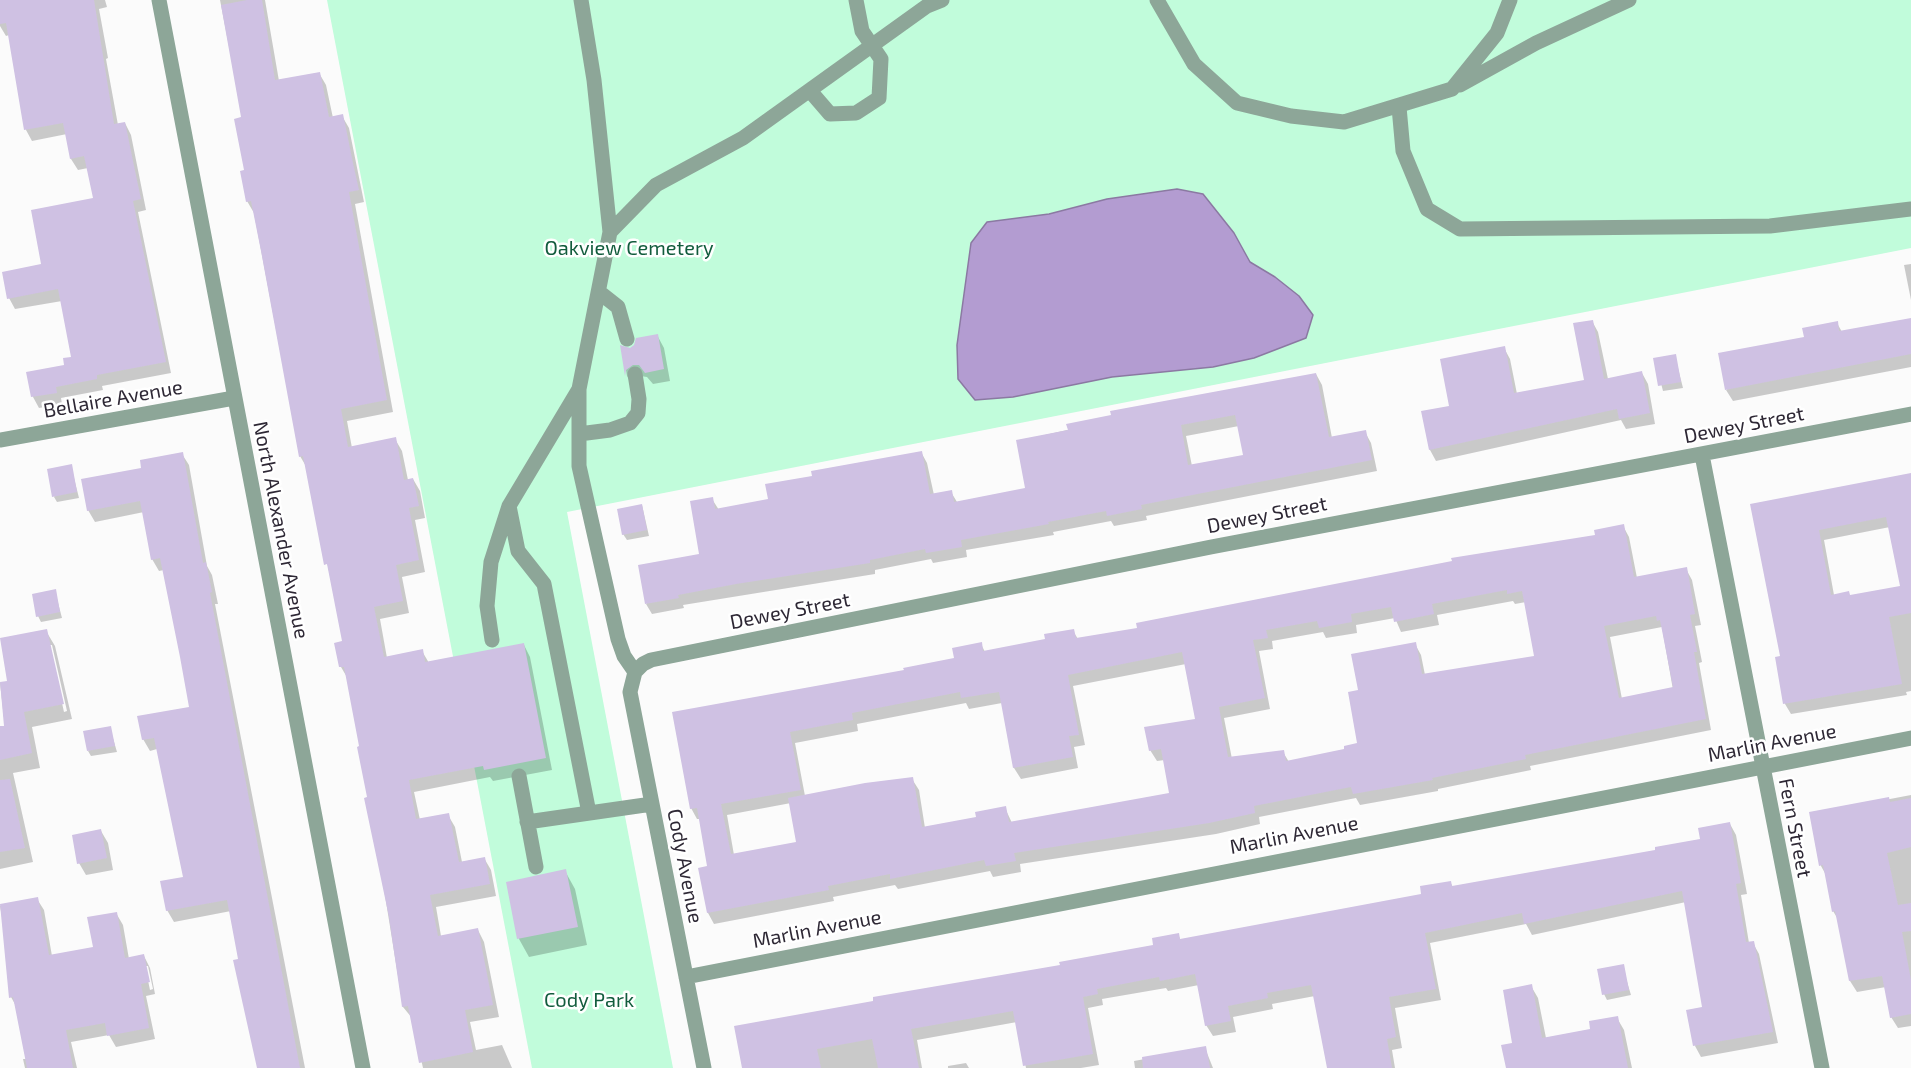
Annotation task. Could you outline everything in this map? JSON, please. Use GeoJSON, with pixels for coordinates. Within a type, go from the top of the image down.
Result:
{"type":"FeatureCollection","features":[{"type":"Feature","properties":{"kind":"street","name":"North Alexander Avenue"},"geometry":{"type":"LineString","coordinates":[[159,0],[363,1068]]}},
{"type":"Feature","properties":{"kind":"street"},"geometry":{"type":"LineString","coordinates":[[581,0],[594,80],[610,232],[579,389],[579,466],[618,639],[624,656],[635,672]]}},
{"type":"Feature","properties":{"kind":"street"},"geometry":{"type":"LineString","coordinates":[[810,92],[830,114],[856,113],[879,98],[881,59],[862,31],[856,0]]}},
{"type":"Feature","properties":{"kind":"street"},"geometry":{"type":"LineString","coordinates":[[610,232],[656,185],[743,138],[927,6],[942,0]]}},
{"type":"Feature","properties":{"kind":"street"},"geometry":{"type":"LineString","coordinates":[[1157,0],[1194,64],[1237,102],[1291,116],[1344,122],[1452,89],[1536,43],[1629,0]]}},
{"type":"Feature","properties":{"kind":"street"},"geometry":{"type":"LineString","coordinates":[[1452,89],[1497,33],[1510,0]]}},
{"type":"Feature","properties":{"kind":"street"},"geometry":{"type":"LineString","coordinates":[[1399,106],[1403,152],[1427,209],[1460,228],[1770,226],[1911,209]]}},
{"type":"Feature","properties":{"kind":"street"},"geometry":{"type":"LineString","coordinates":[[599,291],[618,308],[627,339]]}},
{"type":"Feature","properties":{"kind":"street"},"geometry":{"type":"LineString","coordinates":[[579,434],[610,430],[630,423],[638,413],[639,406],[635,374]]}},
{"type":"Feature","properties":{"kind":"street"},"geometry":{"type":"LineString","coordinates":[[492,640],[486,606],[490,562],[509,506],[579,389]]}},
{"type":"Feature","properties":{"kind":"street","name":"Bellaire Avenue"},"geometry":{"type":"LineString","coordinates":[[0,440],[234,398]]}},
{"type":"Feature","properties":{"kind":"street","name":"Dewey Street"},"geometry":{"type":"LineString","coordinates":[[635,672],[643,664],[663,658],[1211,547],[1911,414]]}},
{"type":"Feature","properties":{"kind":"street","name":"Fern Street"},"geometry":{"type":"LineString","coordinates":[[1702,455],[1822,1068]]}},
{"type":"Feature","properties":{"kind":"street"},"geometry":{"type":"LineString","coordinates":[[509,506],[518,551],[544,584],[589,813]]}},
{"type":"Feature","properties":{"kind":"street","name":"Cody Avenue"},"geometry":{"type":"LineString","coordinates":[[635,672],[630,692],[704,1068]]}},
{"type":"Feature","properties":{"kind":"street","name":"Marlin Avenue"},"geometry":{"type":"LineString","coordinates":[[686,977],[1911,738]]}},
{"type":"Feature","properties":{"kind":"street"},"geometry":{"type":"LineString","coordinates":[[519,776],[536,867]]}},
{"type":"Feature","properties":{"kind":"street"},"geometry":{"type":"LineString","coordinates":[[527,822],[652,804]]}},
{"type":"Feature","properties":{"kind":"green space","name":"Oakview Cemetery"},"geometry":{"type":"Polygon","coordinates":[[[327,0],[1911,0],[1911,248],[567,512],[673,1068],[532,1068],[327,0]]]}},
{"type":"Feature","properties":{"kind":"shaded area"},"geometry":{"type":"Polygon","coordinates":[[[1177,189],[1203,194],[1234,233],[1250,262],[1275,277],[1299,296],[1313,315],[1306,338],[1254,358],[1213,367],[1112,377],[1013,397],[975,400],[958,379],[957,345],[971,243],[987,222],[1049,214],[1107,199],[1177,189]]]}},
{"type":"Feature","properties":{"kind":"building"},"geometry":{"type":"Polygon","coordinates":[[[0,0],[94,0],[114,124],[125,122],[141,199],[133,201],[166,362],[97,375],[97,379],[56,387],[57,393],[31,397],[26,372],[64,365],[63,358],[71,357],[58,289],[7,299],[2,272],[41,264],[31,210],[93,198],[84,156],[70,159],[63,123],[24,130],[6,23],[0,24],[0,0]]]}},
{"type":"Feature","properties":{"kind":"building"},"geometry":{"type":"Polygon","coordinates":[[[247,0],[262,0],[275,80],[320,72],[329,117],[343,114],[359,190],[349,192],[387,400],[341,409],[348,447],[396,437],[404,480],[413,478],[419,506],[409,508],[419,560],[396,565],[403,601],[374,607],[384,657],[423,649],[425,662],[524,643],[546,758],[484,770],[483,766],[409,780],[416,819],[449,813],[459,862],[485,857],[490,884],[430,895],[438,936],[478,928],[493,1005],[465,1010],[473,1052],[419,1063],[408,1006],[402,1007],[389,917],[364,798],[367,797],[357,747],[359,746],[344,667],[339,667],[334,643],[342,641],[327,564],[324,565],[303,456],[299,457],[251,201],[246,202],[240,171],[244,170],[234,119],[241,117],[221,5],[247,0]]]}},
{"type":"Feature","properties":{"kind":"building"},"geometry":{"type":"Polygon","coordinates":[[[1911,318],[1911,354],[1725,390],[1718,353],[1804,337],[1802,328],[1838,321],[1839,331],[1911,318]]]}},
{"type":"Feature","properties":{"kind":"building"},"geometry":{"type":"Polygon","coordinates":[[[1593,320],[1604,379],[1642,371],[1650,413],[1619,419],[1617,409],[1429,450],[1421,411],[1449,406],[1440,359],[1505,346],[1514,393],[1584,380],[1573,323],[1593,320]]]}},
{"type":"Feature","properties":{"kind":"building"},"geometry":{"type":"Polygon","coordinates":[[[658,334],[664,369],[645,373],[639,365],[633,365],[626,370],[625,376],[620,345],[630,348],[634,345],[636,338],[658,334]]]}},
{"type":"Feature","properties":{"kind":"building"},"geometry":{"type":"Polygon","coordinates":[[[1676,354],[1681,382],[1658,386],[1653,358],[1676,354]]]}},
{"type":"Feature","properties":{"kind":"building"},"geometry":{"type":"Polygon","coordinates":[[[1316,373],[1329,437],[1366,430],[1372,460],[1141,505],[1142,509],[1107,516],[1106,511],[961,540],[962,547],[926,553],[925,549],[870,560],[870,563],[736,584],[645,604],[638,565],[699,554],[690,501],[713,497],[715,509],[768,499],[765,484],[812,476],[811,471],[922,451],[930,494],[952,490],[954,502],[1025,488],[1016,440],[1068,430],[1066,424],[1111,415],[1110,411],[1316,373]],[[1235,415],[1181,425],[1188,465],[1243,455],[1235,415]]]}},
{"type":"Feature","properties":{"kind":"building"},"geometry":{"type":"Polygon","coordinates":[[[183,452],[203,563],[206,562],[212,592],[210,593],[300,1068],[257,1068],[233,960],[238,959],[227,900],[166,911],[160,881],[183,877],[154,738],[142,740],[137,716],[189,707],[180,657],[160,558],[151,560],[140,501],[87,511],[81,479],[141,468],[140,460],[183,452]]]}},
{"type":"Feature","properties":{"kind":"building"},"geometry":{"type":"Polygon","coordinates":[[[72,464],[77,492],[52,497],[47,469],[72,464]]]}},
{"type":"Feature","properties":{"kind":"building"},"geometry":{"type":"Polygon","coordinates":[[[1911,473],[1911,613],[1889,617],[1902,684],[1783,704],[1775,657],[1780,656],[1750,504],[1911,473]],[[1886,517],[1819,530],[1831,595],[1849,591],[1850,595],[1900,586],[1886,517]]]}},
{"type":"Feature","properties":{"kind":"building"},"geometry":{"type":"Polygon","coordinates":[[[642,504],[647,530],[622,535],[617,509],[642,504]]]}},
{"type":"Feature","properties":{"kind":"building"},"geometry":{"type":"Polygon","coordinates":[[[1624,524],[1634,577],[1687,567],[1695,614],[1690,615],[1697,652],[1694,652],[1706,719],[1525,755],[1526,759],[1432,778],[1433,780],[1353,794],[1351,787],[1254,806],[1255,813],[1209,823],[1014,853],[1016,861],[986,866],[984,860],[890,879],[890,874],[828,886],[829,890],[707,913],[698,868],[707,866],[697,808],[690,809],[672,712],[904,670],[903,668],[954,658],[952,648],[982,642],[983,651],[1045,639],[1044,634],[1074,629],[1076,638],[1137,628],[1136,623],[1452,561],[1451,558],[1595,535],[1594,530],[1624,524]],[[1507,590],[1432,604],[1434,614],[1394,622],[1391,607],[1351,614],[1352,622],[1319,628],[1317,621],[1266,630],[1268,638],[1253,640],[1265,698],[1219,707],[1228,757],[1284,750],[1286,761],[1344,749],[1344,746],[1357,743],[1348,692],[1358,690],[1351,654],[1416,642],[1422,674],[1534,656],[1522,591],[1507,594],[1507,590]],[[1656,616],[1604,626],[1619,698],[1673,687],[1660,620],[1657,621],[1656,616]],[[1182,652],[1068,675],[1079,735],[1069,736],[1073,757],[1013,768],[999,692],[961,698],[960,692],[852,713],[853,720],[790,732],[801,790],[721,804],[731,854],[796,842],[788,798],[865,783],[913,777],[922,827],[976,817],[975,812],[1006,806],[1009,822],[1169,793],[1161,749],[1149,751],[1144,727],[1195,719],[1182,652]]]}},
{"type":"Feature","properties":{"kind":"building"},"geometry":{"type":"Polygon","coordinates":[[[56,589],[60,612],[36,617],[32,594],[56,589]]]}},
{"type":"Feature","properties":{"kind":"building"},"geometry":{"type":"Polygon","coordinates":[[[47,629],[64,704],[24,712],[32,753],[0,760],[0,726],[4,726],[0,682],[7,681],[0,638],[47,629]]]}},
{"type":"Feature","properties":{"kind":"building"},"geometry":{"type":"Polygon","coordinates":[[[111,726],[115,746],[87,751],[83,731],[111,726]]]}},
{"type":"Feature","properties":{"kind":"building"},"geometry":{"type":"Polygon","coordinates":[[[10,779],[25,848],[0,852],[0,780],[10,779]]]}},
{"type":"Feature","properties":{"kind":"building"},"geometry":{"type":"Polygon","coordinates":[[[1889,797],[1890,802],[1911,798],[1911,847],[1887,853],[1898,905],[1911,903],[1911,931],[1902,932],[1911,980],[1911,1014],[1890,1018],[1882,976],[1849,981],[1823,865],[1819,866],[1809,812],[1889,797]]]}},
{"type":"Feature","properties":{"kind":"building"},"geometry":{"type":"Polygon","coordinates":[[[1730,822],[1741,883],[1736,884],[1746,942],[1754,941],[1773,1032],[1693,1046],[1686,1010],[1702,1007],[1682,891],[1524,924],[1522,913],[1425,933],[1436,989],[1389,997],[1396,1037],[1387,1039],[1392,1068],[1327,1068],[1311,985],[1267,993],[1268,998],[1228,1006],[1231,1021],[1205,1026],[1195,974],[1160,981],[1159,977],[1097,989],[1098,994],[1083,997],[1093,1054],[1023,1066],[1013,1011],[911,1029],[919,1068],[878,1068],[872,1039],[817,1049],[821,1068],[742,1068],[734,1026],[873,1001],[873,997],[1060,965],[1059,962],[1153,945],[1152,938],[1179,933],[1180,939],[1421,894],[1420,886],[1451,881],[1452,886],[1655,850],[1655,847],[1700,839],[1698,828],[1730,822]]]}},
{"type":"Feature","properties":{"kind":"building"},"geometry":{"type":"Polygon","coordinates":[[[101,829],[107,858],[77,864],[72,835],[101,829]]]}},
{"type":"Feature","properties":{"kind":"building"},"geometry":{"type":"Polygon","coordinates":[[[566,869],[578,927],[517,939],[506,882],[566,869]]]}},
{"type":"Feature","properties":{"kind":"building"},"geometry":{"type":"Polygon","coordinates":[[[38,897],[49,955],[93,947],[87,917],[117,912],[125,958],[144,954],[150,982],[141,984],[149,1028],[107,1036],[105,1023],[66,1030],[73,1068],[27,1068],[13,997],[9,998],[0,904],[38,897]]]}},
{"type":"Feature","properties":{"kind":"building"},"geometry":{"type":"Polygon","coordinates":[[[1624,964],[1629,990],[1602,995],[1597,969],[1624,964]]]}},
{"type":"Feature","properties":{"kind":"building"},"geometry":{"type":"Polygon","coordinates":[[[1532,984],[1542,1038],[1590,1029],[1589,1021],[1618,1016],[1628,1068],[1506,1068],[1501,1045],[1512,1043],[1503,990],[1532,984]]]}},
{"type":"Feature","properties":{"kind":"building"},"geometry":{"type":"Polygon","coordinates":[[[1206,1046],[1210,1068],[1143,1068],[1142,1057],[1206,1046]]]}},
{"type":"Feature","properties":{"kind":"park label","name":"Cody Park"},"geometry":{"type":"Point","coordinates":[589,1000]}}]}
